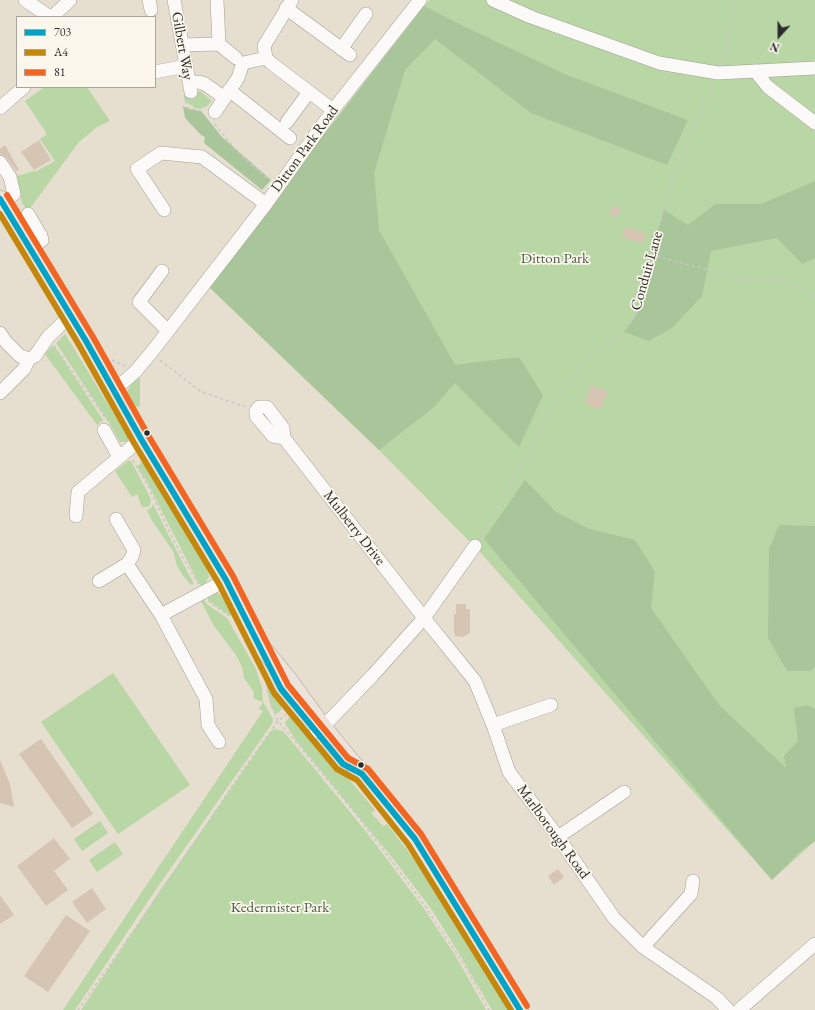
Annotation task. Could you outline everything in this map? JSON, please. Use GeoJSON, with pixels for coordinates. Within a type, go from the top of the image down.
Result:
{"type":"FeatureCollection","features":[{"type":"Feature","properties":{"kind":"main road"},"geometry":{"type":"LineString","coordinates":[[1,201],[71,315],[114,390],[129,448],[226,580],[281,689],[320,730],[343,764],[362,774],[415,839],[520,1010]]}},
{"type":"Feature","properties":{"kind":"street"},"geometry":{"type":"LineString","coordinates":[[25,0],[49,16]]}},
{"type":"Feature","properties":{"kind":"street"},"geometry":{"type":"LineString","coordinates":[[52,16],[70,0]]}},
{"type":"Feature","properties":{"kind":"street","name":"Gilbert Way"},"geometry":{"type":"LineString","coordinates":[[174,0],[190,87],[199,82],[224,92]]}},
{"type":"Feature","properties":{"kind":"street"},"geometry":{"type":"LineString","coordinates":[[217,0],[219,44]]}},
{"type":"Feature","properties":{"kind":"street","name":"Ditton Park Road"},"geometry":{"type":"LineString","coordinates":[[114,390],[135,372],[151,353],[266,204],[332,110],[420,0]]}},
{"type":"Feature","properties":{"kind":"street"},"geometry":{"type":"LineString","coordinates":[[493,0],[531,17],[659,63],[718,73],[815,68]]}},
{"type":"Feature","properties":{"kind":"street"},"geometry":{"type":"LineString","coordinates":[[332,110],[271,63],[266,58],[264,46],[289,4],[346,52],[366,14]]}},
{"type":"Feature","properties":{"kind":"street"},"geometry":{"type":"LineString","coordinates":[[182,45],[219,44],[240,61],[266,58]]}},
{"type":"Feature","properties":{"kind":"street"},"geometry":{"type":"LineString","coordinates":[[215,112],[224,92],[238,78],[240,61]]}},
{"type":"Feature","properties":{"kind":"street"},"geometry":{"type":"LineString","coordinates":[[156,72],[186,66]]}},
{"type":"Feature","properties":{"kind":"street"},"geometry":{"type":"LineString","coordinates":[[755,71],[768,87],[815,123]]}},
{"type":"Feature","properties":{"kind":"street"},"geometry":{"type":"LineString","coordinates":[[0,108],[23,88]]}},
{"type":"Feature","properties":{"kind":"street"},"geometry":{"type":"LineString","coordinates":[[224,92],[290,138]]}},
{"type":"Feature","properties":{"kind":"street"},"geometry":{"type":"LineString","coordinates":[[287,122],[309,92]]}},
{"type":"Feature","properties":{"kind":"street"},"geometry":{"type":"LineString","coordinates":[[164,210],[137,169],[161,153],[202,157],[266,204]]}},
{"type":"Feature","properties":{"kind":"street"},"geometry":{"type":"LineString","coordinates":[[0,162],[10,177],[14,194],[1,201]]}},
{"type":"Feature","properties":{"kind":"street"},"geometry":{"type":"LineString","coordinates":[[28,214],[42,240],[31,250]]}},
{"type":"Feature","properties":{"kind":"street"},"geometry":{"type":"LineString","coordinates":[[162,271],[139,302],[168,331]]}},
{"type":"Feature","properties":{"kind":"street"},"geometry":{"type":"LineString","coordinates":[[0,393],[24,369],[29,359],[35,356],[48,338],[71,315]]}},
{"type":"Feature","properties":{"kind":"street"},"geometry":{"type":"LineString","coordinates":[[0,333],[6,342],[20,356],[29,359]]}},
{"type":"Feature","properties":{"kind":"street","name":"Mulberry Drive"},"geometry":{"type":"LineString","coordinates":[[256,411],[256,416],[273,436],[284,438],[424,618]]}},
{"type":"Feature","properties":{"kind":"street"},"geometry":{"type":"LineString","coordinates":[[76,516],[78,492],[129,448],[107,427]]}},
{"type":"Feature","properties":{"kind":"street"},"geometry":{"type":"LineString","coordinates":[[99,581],[127,564],[132,557],[134,550],[116,519]]}},
{"type":"Feature","properties":{"kind":"street"},"geometry":{"type":"LineString","coordinates":[[320,730],[424,618],[475,546]]}},
{"type":"Feature","properties":{"kind":"street"},"geometry":{"type":"LineString","coordinates":[[127,564],[162,615],[206,699],[208,725],[219,742]]}},
{"type":"Feature","properties":{"kind":"street"},"geometry":{"type":"LineString","coordinates":[[162,615],[226,580]]}},
{"type":"Feature","properties":{"kind":"street","name":"Marlborough Road"},"geometry":{"type":"LineString","coordinates":[[424,618],[475,681],[493,725],[509,772],[558,837],[614,918],[642,947],[717,998],[728,1010]]}},
{"type":"Feature","properties":{"kind":"street"},"geometry":{"type":"LineString","coordinates":[[493,725],[551,705]]}},
{"type":"Feature","properties":{"kind":"street"},"geometry":{"type":"LineString","coordinates":[[558,837],[624,792]]}},
{"type":"Feature","properties":{"kind":"street"},"geometry":{"type":"LineString","coordinates":[[642,947],[691,894],[693,881]]}},
{"type":"Feature","properties":{"kind":"street"},"geometry":{"type":"LineString","coordinates":[[740,1010],[815,944]]}},
{"type":"Feature","properties":{"kind":"path","name":"Conduit Lane"},"geometry":{"type":"LineString","coordinates":[[475,546],[566,384],[581,364],[624,332],[636,315],[651,254],[672,182],[718,73],[726,50],[736,0]]}},
{"type":"Feature","properties":{"kind":"path"},"geometry":{"type":"LineString","coordinates":[[215,112],[211,118],[238,153],[274,183]]}},
{"type":"Feature","properties":{"kind":"path"},"geometry":{"type":"LineString","coordinates":[[651,254],[748,280],[775,279],[798,286],[815,298]]}},
{"type":"Feature","properties":{"kind":"path"},"geometry":{"type":"LineString","coordinates":[[48,338],[107,427]]}},
{"type":"Feature","properties":{"kind":"path"},"geometry":{"type":"LineString","coordinates":[[151,353],[200,391],[256,411]]}},
{"type":"Feature","properties":{"kind":"path"},"geometry":{"type":"LineString","coordinates":[[108,358],[130,368]]}},
{"type":"Feature","properties":{"kind":"path"},"geometry":{"type":"LineString","coordinates":[[129,448],[175,543],[209,602],[232,618]]}},
{"type":"Feature","properties":{"kind":"path"},"geometry":{"type":"LineString","coordinates":[[254,657],[265,677],[270,701],[278,721],[355,813],[418,896],[463,963],[489,1010]]}},
{"type":"Feature","properties":{"kind":"path"},"geometry":{"type":"LineString","coordinates":[[78,1010],[190,850],[242,771],[278,721],[290,710]]}},
{"type":"Feature","properties":{"kind":"green space","name":"Ditton Park"},"geometry":{"type":"Polygon","coordinates":[[[429,0],[815,0],[815,841],[772,880],[479,551],[379,450],[207,285],[429,0]]]}},
{"type":"Feature","properties":{"kind":"green space"},"geometry":{"type":"Polygon","coordinates":[[[424,6],[567,75],[688,120],[667,165],[531,113],[435,39],[405,70],[374,173],[379,230],[455,365],[519,357],[543,395],[519,447],[455,383],[433,408],[379,450],[207,285],[424,6]]]}},
{"type":"Feature","properties":{"kind":"green space"},"geometry":{"type":"Polygon","coordinates":[[[88,88],[110,121],[97,127],[79,142],[28,211],[22,203],[17,176],[35,172],[55,161],[40,139],[47,134],[25,101],[42,89],[88,88]]]}},
{"type":"Feature","properties":{"kind":"green space"},"geometry":{"type":"Polygon","coordinates":[[[200,91],[212,101],[207,106],[201,109],[195,108],[184,100],[184,95],[200,91]]]}},
{"type":"Feature","properties":{"kind":"green space"},"geometry":{"type":"Polygon","coordinates":[[[183,106],[189,109],[201,111],[222,137],[271,180],[262,190],[204,143],[205,137],[201,135],[185,118],[183,106]]]}},
{"type":"Feature","properties":{"kind":"green space"},"geometry":{"type":"Polygon","coordinates":[[[815,181],[815,258],[802,264],[777,238],[711,251],[702,296],[672,328],[649,341],[624,332],[636,315],[653,246],[664,210],[688,225],[715,204],[761,204],[815,181]]]}},
{"type":"Feature","properties":{"kind":"green space"},"geometry":{"type":"Polygon","coordinates":[[[65,334],[128,437],[127,442],[120,442],[108,421],[56,343],[65,334]]]}},
{"type":"Feature","properties":{"kind":"green space"},"geometry":{"type":"Polygon","coordinates":[[[52,346],[55,347],[103,420],[97,425],[45,354],[52,346]]]}},
{"type":"Feature","properties":{"kind":"green space"},"geometry":{"type":"Polygon","coordinates":[[[137,376],[140,377],[140,406],[133,408],[126,393],[137,376]]]}},
{"type":"Feature","properties":{"kind":"green space"},"geometry":{"type":"Polygon","coordinates":[[[128,461],[131,461],[150,497],[150,505],[147,507],[142,507],[137,494],[132,497],[115,471],[128,461]]]}},
{"type":"Feature","properties":{"kind":"green space"},"geometry":{"type":"Polygon","coordinates":[[[141,462],[143,462],[183,523],[207,569],[209,576],[202,586],[199,584],[146,480],[137,467],[141,462]]]}},
{"type":"Feature","properties":{"kind":"green space"},"geometry":{"type":"Polygon","coordinates":[[[525,480],[556,512],[589,529],[635,540],[655,572],[651,608],[719,705],[786,768],[784,756],[798,741],[794,708],[807,705],[815,709],[815,841],[800,852],[772,880],[484,539],[525,480]]]}},
{"type":"Feature","properties":{"kind":"green space"},"geometry":{"type":"Polygon","coordinates":[[[153,504],[194,584],[191,585],[184,577],[177,566],[173,551],[151,519],[147,510],[152,507],[153,504]]]}},
{"type":"Feature","properties":{"kind":"green space"},"geometry":{"type":"Polygon","coordinates":[[[779,525],[815,526],[815,666],[811,671],[787,671],[768,638],[769,549],[779,525]]]}},
{"type":"Feature","properties":{"kind":"green space"},"geometry":{"type":"Polygon","coordinates":[[[204,592],[216,592],[221,595],[232,615],[230,616],[209,601],[204,592]]]}},
{"type":"Feature","properties":{"kind":"green space"},"geometry":{"type":"Polygon","coordinates":[[[204,600],[208,605],[227,618],[256,669],[262,688],[263,702],[253,698],[254,692],[244,678],[242,667],[236,655],[214,626],[201,601],[204,600]]]}},
{"type":"Feature","properties":{"kind":"green space"},"geometry":{"type":"Polygon","coordinates":[[[113,673],[190,785],[118,834],[41,722],[113,673]]]}},
{"type":"Feature","properties":{"kind":"green space"},"geometry":{"type":"Polygon","coordinates":[[[264,675],[284,703],[281,707],[282,709],[278,713],[275,713],[271,707],[264,675]]]}},
{"type":"Feature","properties":{"kind":"green space"},"geometry":{"type":"Polygon","coordinates":[[[263,702],[273,719],[272,724],[159,885],[75,1010],[63,1010],[263,711],[259,709],[263,702]]]}},
{"type":"Feature","properties":{"kind":"green space"},"geometry":{"type":"Polygon","coordinates":[[[292,712],[375,810],[371,813],[383,826],[387,824],[416,862],[448,906],[509,1010],[492,1010],[432,910],[394,860],[294,738],[285,723],[292,712]]]}},
{"type":"Feature","properties":{"kind":"green space","name":"Kedermister Park"},"geometry":{"type":"Polygon","coordinates":[[[276,729],[284,732],[364,829],[422,906],[455,955],[486,1010],[81,1010],[161,889],[271,731],[276,729]]]}},
{"type":"Feature","properties":{"kind":"green space"},"geometry":{"type":"Polygon","coordinates":[[[100,821],[108,833],[82,851],[74,839],[100,821]]]}},
{"type":"Feature","properties":{"kind":"green space"},"geometry":{"type":"Polygon","coordinates":[[[115,842],[123,854],[97,872],[89,860],[115,842]]]}},
{"type":"Feature","properties":{"kind":"building"},"geometry":{"type":"Polygon","coordinates":[[[39,140],[51,160],[34,170],[21,152],[39,140]]]}},
{"type":"Feature","properties":{"kind":"building"},"geometry":{"type":"Polygon","coordinates":[[[5,145],[19,170],[16,171],[6,157],[0,154],[0,149],[5,145]]]}},
{"type":"Feature","properties":{"kind":"building"},"geometry":{"type":"Polygon","coordinates":[[[613,205],[621,208],[617,217],[609,214],[613,205]]]}},
{"type":"Feature","properties":{"kind":"building"},"geometry":{"type":"Polygon","coordinates":[[[625,227],[646,233],[643,243],[622,237],[625,227]]]}},
{"type":"Feature","properties":{"kind":"building"},"geometry":{"type":"Polygon","coordinates":[[[591,385],[608,391],[600,410],[585,403],[591,385]]]}},
{"type":"Feature","properties":{"kind":"building"},"geometry":{"type":"Polygon","coordinates":[[[456,604],[466,604],[466,609],[470,609],[470,633],[463,637],[455,636],[454,633],[454,614],[456,614],[456,604]]]}},
{"type":"Feature","properties":{"kind":"building"},"geometry":{"type":"Polygon","coordinates":[[[41,739],[93,814],[72,828],[19,754],[41,739]]]}},
{"type":"Feature","properties":{"kind":"building"},"geometry":{"type":"Polygon","coordinates":[[[0,760],[10,784],[14,807],[0,803],[0,760]]]}},
{"type":"Feature","properties":{"kind":"building"},"geometry":{"type":"Polygon","coordinates":[[[54,838],[70,859],[54,871],[68,890],[46,906],[17,866],[54,838]]]}},
{"type":"Feature","properties":{"kind":"building"},"geometry":{"type":"Polygon","coordinates":[[[558,869],[564,877],[554,885],[548,876],[558,869]]]}},
{"type":"Feature","properties":{"kind":"building"},"geometry":{"type":"Polygon","coordinates":[[[92,888],[106,909],[87,923],[72,902],[92,888]]]}},
{"type":"Feature","properties":{"kind":"building"},"geometry":{"type":"Polygon","coordinates":[[[0,895],[14,915],[0,924],[0,895]]]}},
{"type":"Feature","properties":{"kind":"building"},"geometry":{"type":"Polygon","coordinates":[[[66,915],[90,931],[48,992],[24,976],[66,915]]]}},
{"type":"Feature","properties":{"kind":"transit line","name":"81"},"geometry":{"type":"LineString","coordinates":[[7,195],[93,337],[148,435],[233,576],[288,685],[348,758],[368,769],[421,834],[527,1006]]}},
{"type":"Feature","properties":{"kind":"transit line","name":"703"},"geometry":{"type":"LineString","coordinates":[[0,199],[86,341],[141,439],[226,580],[281,689],[343,764],[362,774],[415,839],[520,1010]]}},
{"type":"Feature","properties":{"kind":"transit line","name":"A4"},"geometry":{"type":"LineString","coordinates":[[0,214],[79,345],[134,443],[219,584],[274,693],[337,769],[357,780],[408,844],[511,1010]]}}]}
